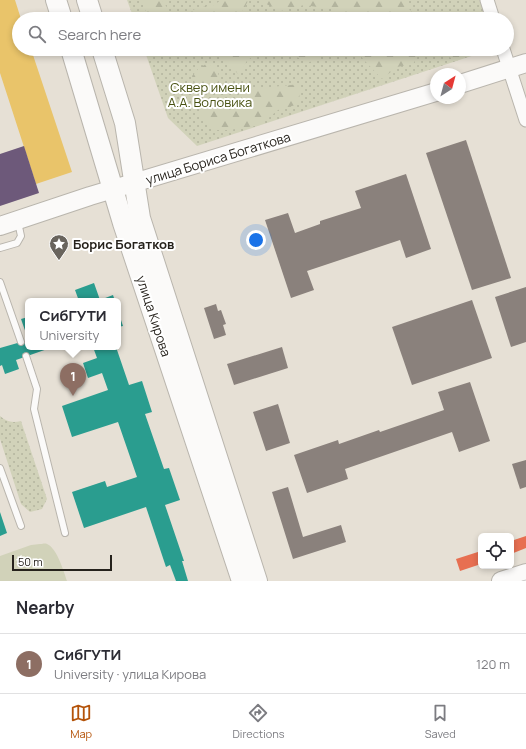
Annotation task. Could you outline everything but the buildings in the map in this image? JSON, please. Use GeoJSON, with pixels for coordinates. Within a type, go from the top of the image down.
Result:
{"type":"FeatureCollection","features":[{"type":"Feature","properties":{"kind":"main road"},"geometry":{"type":"LineString","coordinates":[[56,0],[60,12]]}},
{"type":"Feature","properties":{"kind":"main road"},"geometry":{"type":"LineString","coordinates":[[87,0],[91,12]]}},
{"type":"Feature","properties":{"kind":"main road","name":"улица Кирова"},"geometry":{"type":"LineString","coordinates":[[73,56],[113,190],[242,581]]}},
{"type":"Feature","properties":{"kind":"main road","name":"улица Кирова"},"geometry":{"type":"LineString","coordinates":[[104,56],[125,123],[140,218],[257,581]]}},
{"type":"Feature","properties":{"kind":"main road"},"geometry":{"type":"LineString","coordinates":[[466,82],[526,64]]}},
{"type":"Feature","properties":{"kind":"main road","name":"улица Бориса Богаткова"},"geometry":{"type":"LineString","coordinates":[[0,226],[90,196],[430,94]]}},
{"type":"Feature","properties":{"kind":"main road"},"geometry":{"type":"LineString","coordinates":[[501,581],[526,573]]}},
{"type":"Feature","properties":{"kind":"street"},"geometry":{"type":"LineString","coordinates":[[487,0],[491,12]]}},
{"type":"Feature","properties":{"kind":"street"},"geometry":{"type":"LineString","coordinates":[[505,56],[526,120]]}},
{"type":"Feature","properties":{"kind":"lane"},"geometry":{"type":"LineString","coordinates":[[0,248],[17,243],[21,236],[17,220]]}},
{"type":"Feature","properties":{"kind":"lane"},"geometry":{"type":"LineString","coordinates":[[0,282],[21,342]]}},
{"type":"Feature","properties":{"kind":"lane"},"geometry":{"type":"LineString","coordinates":[[26,356],[37,389],[34,409],[65,533]]}},
{"type":"Feature","properties":{"kind":"lane"},"geometry":{"type":"LineString","coordinates":[[0,468],[21,526]]}},
{"type":"Feature","properties":{"kind":"green space"},"geometry":{"type":"Polygon","coordinates":[[[127,0],[480,0],[484,12],[131,12],[127,0]]]}},
{"type":"Feature","properties":{"kind":"green space"},"geometry":{"type":"Polygon","coordinates":[[[141,0],[162,0],[169,12],[146,12],[141,0]]]}},
{"type":"Feature","properties":{"kind":"green space"},"geometry":{"type":"Polygon","coordinates":[[[221,0],[248,1],[242,12],[189,12],[197,8],[214,5],[221,0]]]}},
{"type":"Feature","properties":{"kind":"green space"},"geometry":{"type":"Polygon","coordinates":[[[258,0],[406,0],[409,9],[412,12],[336,12],[331,9],[304,5],[281,11],[258,0]]]}},
{"type":"Feature","properties":{"kind":"green space","name":"Cквер имени А.А. Воловика"},"geometry":{"type":"Polygon","coordinates":[[[146,56],[472,56],[435,68],[430,68],[430,70],[197,146],[168,118],[146,56]]]}},
{"type":"Feature","properties":{"kind":"green space"},"geometry":{"type":"Polygon","coordinates":[[[224,56],[252,56],[246,62],[239,75],[226,61],[224,56]]]}},
{"type":"Feature","properties":{"kind":"green space"},"geometry":{"type":"Polygon","coordinates":[[[293,56],[320,56],[310,62],[293,56]]]}},
{"type":"Feature","properties":{"kind":"green space"},"geometry":{"type":"Polygon","coordinates":[[[361,56],[418,56],[413,64],[397,67],[382,79],[361,56]]]}},
{"type":"Feature","properties":{"kind":"green space"},"geometry":{"type":"Polygon","coordinates":[[[447,56],[463,56],[457,61],[447,56]]]}},
{"type":"Feature","properties":{"kind":"green space"},"geometry":{"type":"Polygon","coordinates":[[[208,63],[218,71],[219,80],[212,89],[201,96],[192,76],[199,68],[208,63]]]}},
{"type":"Feature","properties":{"kind":"green space"},"geometry":{"type":"Polygon","coordinates":[[[300,84],[299,104],[278,110],[260,125],[229,130],[212,130],[198,114],[212,101],[230,110],[248,91],[300,84]]]}},
{"type":"Feature","properties":{"kind":"green space"},"geometry":{"type":"Polygon","coordinates":[[[0,416],[10,422],[21,421],[47,499],[42,509],[30,512],[21,504],[0,439],[0,416]]]}},
{"type":"Feature","properties":{"kind":"green space"},"geometry":{"type":"Polygon","coordinates":[[[45,544],[51,546],[54,550],[60,561],[67,581],[0,581],[0,556],[31,545],[45,544]]]}},
{"type":"Feature","properties":{"kind":"tram line"},"geometry":{"type":"LineString","coordinates":[[522,581],[526,580]]}},
{"type":"Feature","properties":{"kind":"place","name":"Борис Богатков"},"geometry":{"type":"Point","coordinates":[59,261]}},
{"type":"Feature","properties":{"kind":"place","name":"СибГУТИ"},"geometry":{"type":"Point","coordinates":[73,396]}}]}
